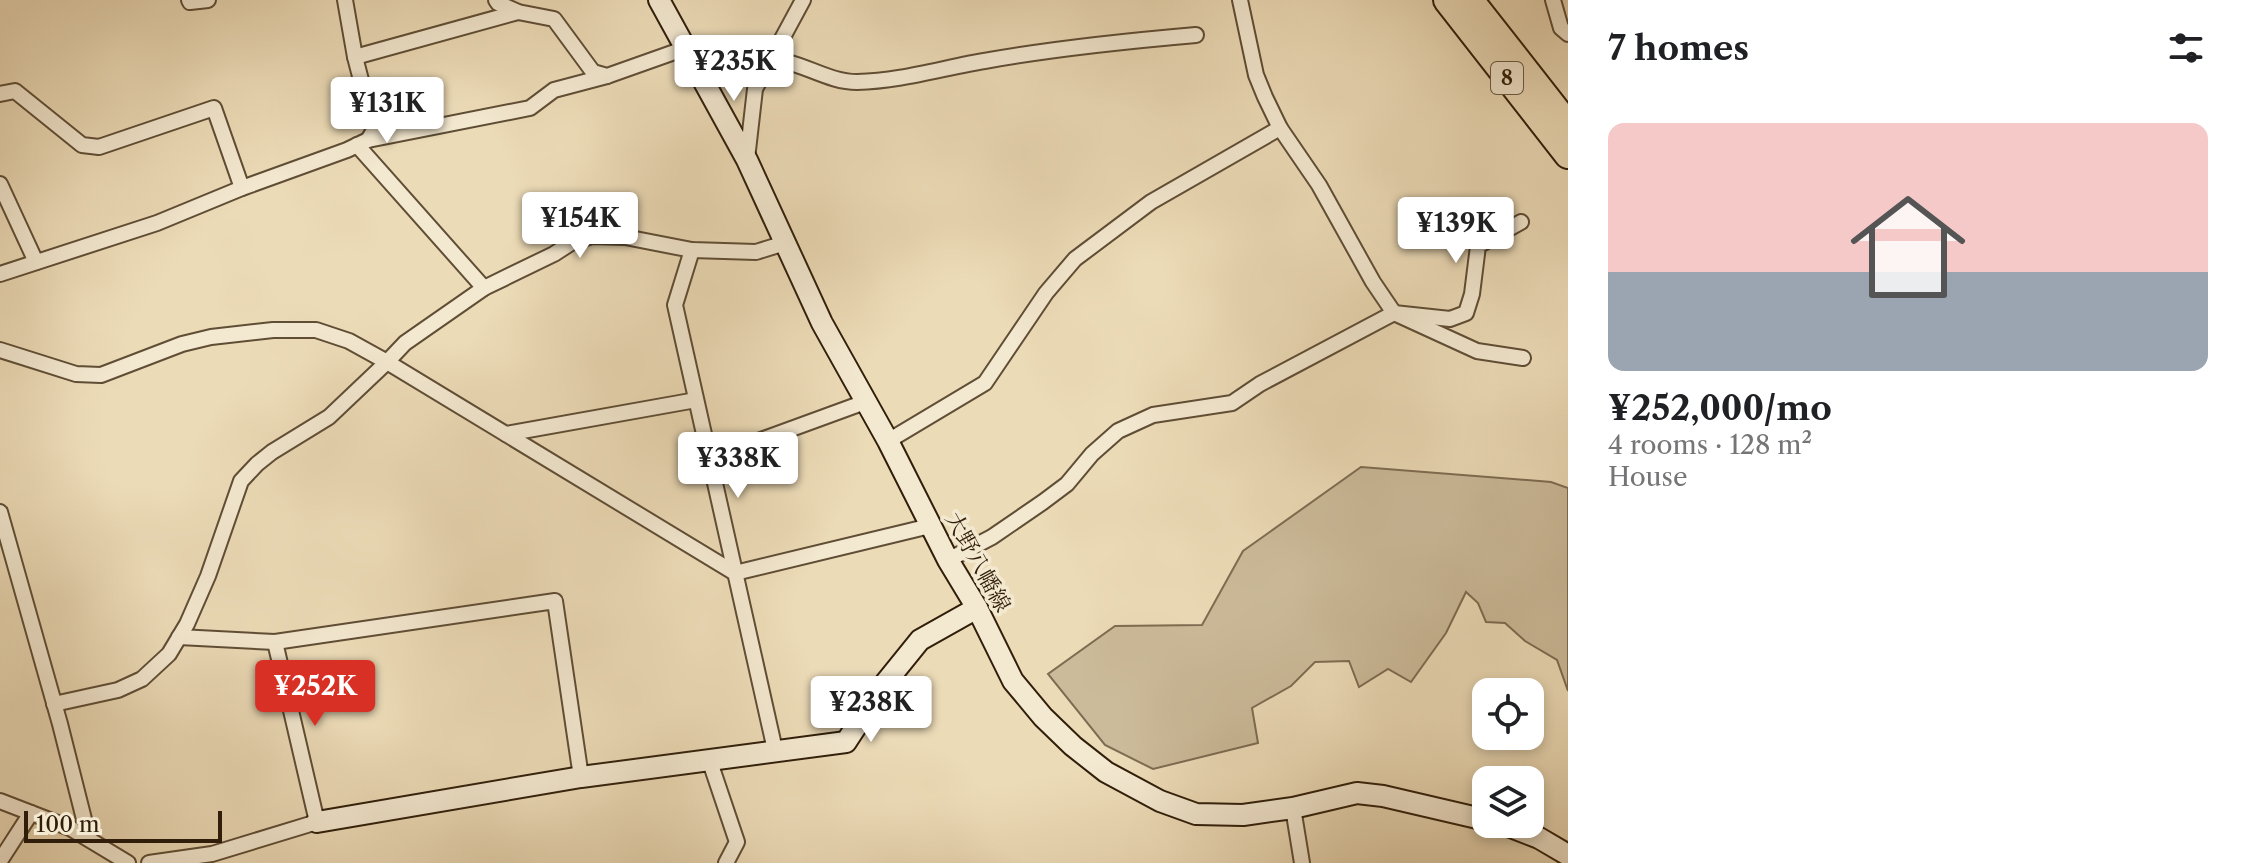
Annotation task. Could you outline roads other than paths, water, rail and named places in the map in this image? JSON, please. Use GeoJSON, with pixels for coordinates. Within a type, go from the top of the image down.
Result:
{"type":"FeatureCollection","features":[{"type":"Feature","properties":{"kind":"highway","name":"8"},"geometry":{"type":"LineString","coordinates":[[1447,0],[1568,155]]}},
{"type":"Feature","properties":{"kind":"highway","name":"8"},"geometry":{"type":"LineString","coordinates":[[1470,0],[1568,125]]}},
{"type":"Feature","properties":{"kind":"main road","name":"大野八幡線"},"geometry":{"type":"LineString","coordinates":[[659,0],[747,160],[822,323],[888,441],[948,560],[977,608],[1013,681],[1043,717],[1106,772],[1160,801],[1196,814],[1243,815],[1293,808],[1357,793],[1472,817]]}},
{"type":"Feature","properties":{"kind":"main road"},"geometry":{"type":"LineString","coordinates":[[317,822],[581,777],[846,742],[882,687],[920,640],[977,608]]}},
{"type":"Feature","properties":{"kind":"main road"},"geometry":{"type":"LineString","coordinates":[[1539,838],[1568,855]]}},
{"type":"Feature","properties":{"kind":"street"},"geometry":{"type":"LineString","coordinates":[[189,0],[208,0]]}},
{"type":"Feature","properties":{"kind":"street"},"geometry":{"type":"LineString","coordinates":[[345,0],[355,57],[374,130],[363,142]]}},
{"type":"Feature","properties":{"kind":"street"},"geometry":{"type":"LineString","coordinates":[[496,0],[518,12],[554,19],[593,72],[607,76]]}},
{"type":"Feature","properties":{"kind":"street"},"geometry":{"type":"LineString","coordinates":[[747,160],[755,89],[803,0]]}},
{"type":"Feature","properties":{"kind":"street"},"geometry":{"type":"LineString","coordinates":[[1240,0],[1256,75],[1280,128],[1319,185],[1373,282],[1394,313],[1477,351],[1523,358]]}},
{"type":"Feature","properties":{"kind":"street"},"geometry":{"type":"LineString","coordinates":[[1553,0],[1561,28],[1568,34]]}},
{"type":"Feature","properties":{"kind":"street"},"geometry":{"type":"LineString","coordinates":[[355,57],[518,12]]}},
{"type":"Feature","properties":{"kind":"street"},"geometry":{"type":"LineString","coordinates":[[704,80],[755,62],[785,62],[823,76],[854,82],[907,77],[987,60],[1108,42],[1196,35]]}},
{"type":"Feature","properties":{"kind":"street"},"geometry":{"type":"LineString","coordinates":[[0,274],[157,223],[363,142],[530,108],[554,90],[607,76],[686,48]]}},
{"type":"Feature","properties":{"kind":"street"},"geometry":{"type":"LineString","coordinates":[[1,89],[15,91],[82,145],[99,147],[214,108],[242,188]]}},
{"type":"Feature","properties":{"kind":"street"},"geometry":{"type":"LineString","coordinates":[[888,441],[985,383],[1046,293],[1075,259],[1151,202],[1280,128]]}},
{"type":"Feature","properties":{"kind":"street"},"geometry":{"type":"LineString","coordinates":[[363,142],[484,288]]}},
{"type":"Feature","properties":{"kind":"street"},"geometry":{"type":"LineString","coordinates":[[0,184],[36,262]]}},
{"type":"Feature","properties":{"kind":"street"},"geometry":{"type":"LineString","coordinates":[[948,560],[992,537],[1067,484],[1092,454],[1118,431],[1153,415],[1232,403],[1260,384],[1394,313],[1450,319],[1466,313],[1472,294],[1478,246],[1521,222]]}},
{"type":"Feature","properties":{"kind":"street"},"geometry":{"type":"LineString","coordinates":[[54,704],[118,690],[142,679],[169,654],[187,624],[208,576],[241,481],[272,452],[329,417],[405,343],[484,288],[571,243],[592,236],[625,237],[692,250],[756,252],[785,243]]}},
{"type":"Feature","properties":{"kind":"street"},"geometry":{"type":"LineString","coordinates":[[692,250],[675,305],[775,750]]}},
{"type":"Feature","properties":{"kind":"street"},"geometry":{"type":"LineString","coordinates":[[0,350],[76,374],[101,375],[182,344],[211,337],[273,330],[316,330],[349,341],[387,362],[735,573],[930,526]]}},
{"type":"Feature","properties":{"kind":"street"},"geometry":{"type":"LineString","coordinates":[[506,434],[696,400]]}},
{"type":"Feature","properties":{"kind":"street"},"geometry":{"type":"LineString","coordinates":[[709,459],[865,402]]}},
{"type":"Feature","properties":{"kind":"street"},"geometry":{"type":"LineString","coordinates":[[0,512],[89,839]]}},
{"type":"Feature","properties":{"kind":"street"},"geometry":{"type":"LineString","coordinates":[[179,637],[275,642],[555,601],[581,777]]}},
{"type":"Feature","properties":{"kind":"street"},"geometry":{"type":"LineString","coordinates":[[149,863],[212,854],[317,822],[275,642]]}},
{"type":"Feature","properties":{"kind":"street"},"geometry":{"type":"LineString","coordinates":[[709,759],[737,842],[726,863]]}},
{"type":"Feature","properties":{"kind":"street"},"geometry":{"type":"LineString","coordinates":[[0,801],[70,828],[128,863]]}},
{"type":"Feature","properties":{"kind":"street"},"geometry":{"type":"LineString","coordinates":[[1293,808],[1302,863]]}},
{"type":"Feature","properties":{"kind":"street"},"geometry":{"type":"LineString","coordinates":[[0,861],[31,813]]}}]}
